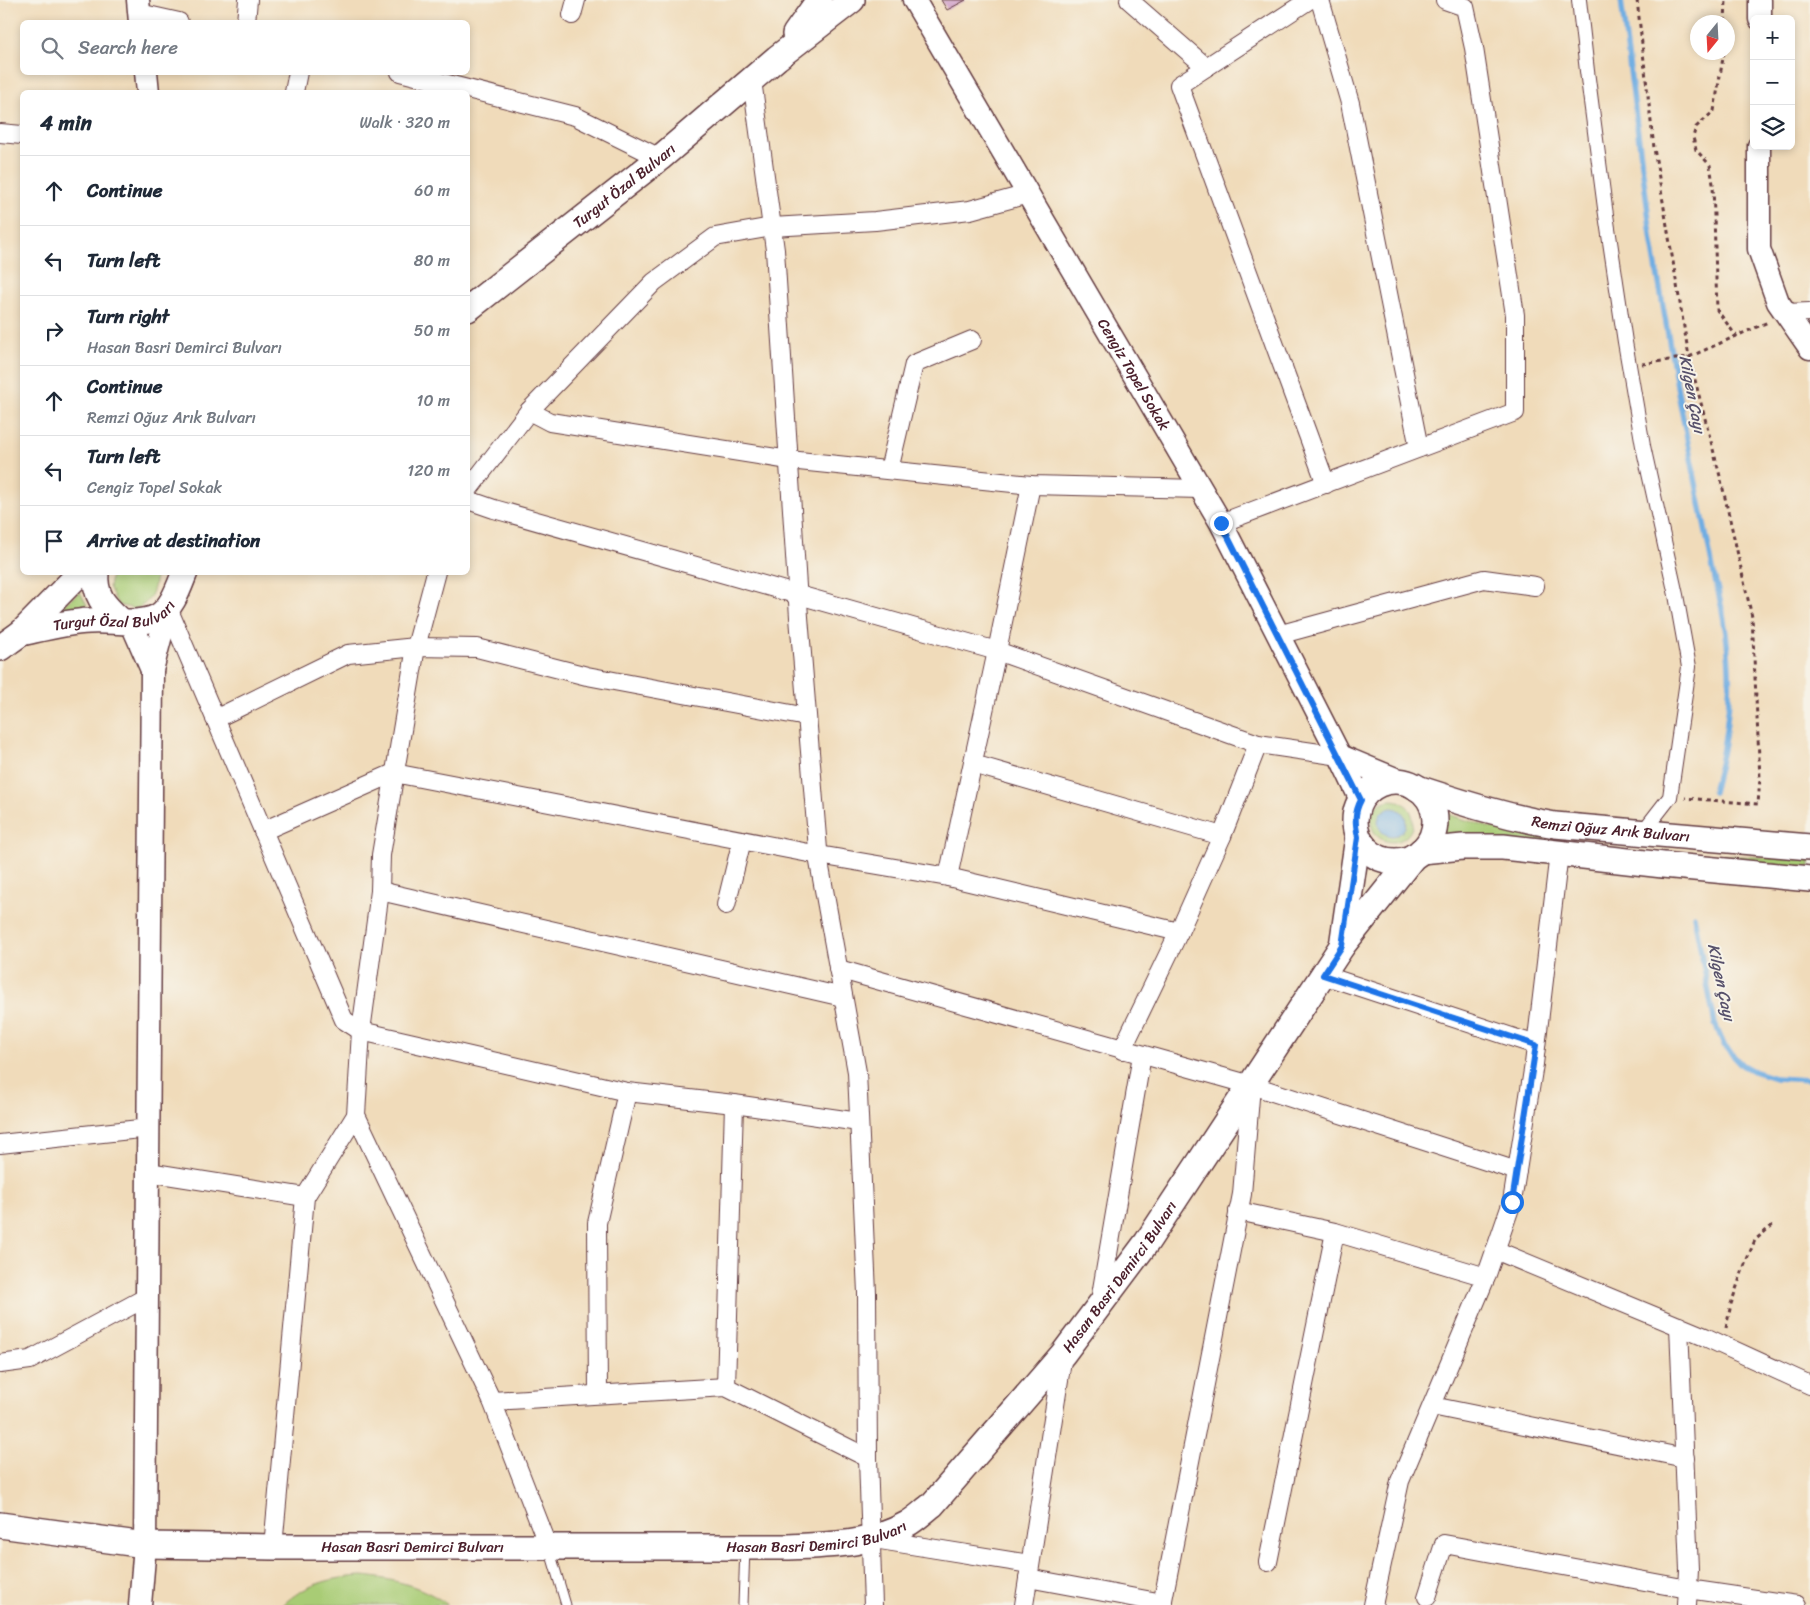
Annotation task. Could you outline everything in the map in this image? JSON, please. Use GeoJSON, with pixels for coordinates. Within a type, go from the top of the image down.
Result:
{"type":"FeatureCollection","features":[{"type":"Feature","properties":{"kind":"main road","name":"Turgut Özal Bulvarı"},"geometry":{"type":"LineString","coordinates":[[777,58],[819,0]]}},
{"type":"Feature","properties":{"kind":"main road","name":"Turgut Özal Bulvarı"},"geometry":{"type":"LineString","coordinates":[[470,307],[660,158],[777,58],[852,0]]}},
{"type":"Feature","properties":{"kind":"main road","name":"Turgut Özal Bulvarı"},"geometry":{"type":"LineString","coordinates":[[0,648],[21,633],[78,575]]}},
{"type":"Feature","properties":{"kind":"main road"},"geometry":{"type":"LineString","coordinates":[[96,575],[97,592],[107,608],[126,622]]}},
{"type":"Feature","properties":{"kind":"main road"},"geometry":{"type":"LineString","coordinates":[[168,608],[170,575]]}},
{"type":"Feature","properties":{"kind":"main road","name":"Turgut Özal Bulvarı"},"geometry":{"type":"LineString","coordinates":[[21,633],[64,623],[144,621],[158,616],[168,608],[184,575]]}},
{"type":"Feature","properties":{"kind":"main road","name":"Remzi Oğuz Arık Bulvarı"},"geometry":{"type":"LineString","coordinates":[[1361,800],[1369,790],[1380,784],[1391,782],[1411,785],[1476,808],[1518,819],[1555,825],[1810,847]]}},
{"type":"Feature","properties":{"kind":"main road"},"geometry":{"type":"LineString","coordinates":[[1411,785],[1426,796],[1435,818],[1434,830],[1429,842],[1418,854]]}},
{"type":"Feature","properties":{"kind":"main road"},"geometry":{"type":"LineString","coordinates":[[1358,837],[1355,811],[1361,800]]}},
{"type":"Feature","properties":{"kind":"main road","name":"Remzi Oğuz Arık Bulvarı"},"geometry":{"type":"LineString","coordinates":[[1358,837],[1365,848],[1376,856],[1388,861],[1402,861],[1418,854],[1484,846],[1511,847],[1663,865],[1810,878]]}},
{"type":"Feature","properties":{"kind":"main road","name":"Hasan Basri Demirci Bulvarı"},"geometry":{"type":"LineString","coordinates":[[1342,946],[1358,837]]}},
{"type":"Feature","properties":{"kind":"main road","name":"Hasan Basri Demirci Bulvarı"},"geometry":{"type":"LineString","coordinates":[[2,1530],[145,1545],[273,1548],[745,1547],[844,1545],[871,1539],[908,1524],[932,1505],[1064,1354],[1174,1204],[1342,946],[1418,854]]}},
{"type":"Feature","properties":{"kind":"street"},"geometry":{"type":"LineString","coordinates":[[246,20],[248,0]]}},
{"type":"Feature","properties":{"kind":"street","name":"Cengiz Topel Sokak"},"geometry":{"type":"LineString","coordinates":[[914,0],[1221,523],[1361,800]]}},
{"type":"Feature","properties":{"kind":"street"},"geometry":{"type":"LineString","coordinates":[[1129,0],[1206,67]]}},
{"type":"Feature","properties":{"kind":"street"},"geometry":{"type":"LineString","coordinates":[[1309,0],[1179,85],[1326,484]]}},
{"type":"Feature","properties":{"kind":"street"},"geometry":{"type":"LineString","coordinates":[[1320,0],[1350,102],[1419,448]]}},
{"type":"Feature","properties":{"kind":"street"},"geometry":{"type":"LineString","coordinates":[[1221,523],[1515,412],[1514,315],[1474,48],[1465,7],[1446,0]]}},
{"type":"Feature","properties":{"kind":"street"},"geometry":{"type":"LineString","coordinates":[[1579,0],[1600,169],[1625,342],[1643,446],[1676,595],[1689,666],[1670,797],[1642,833]]}},
{"type":"Feature","properties":{"kind":"street"},"geometry":{"type":"LineString","coordinates":[[1760,0],[1760,15]]}},
{"type":"Feature","properties":{"kind":"street"},"geometry":{"type":"LineString","coordinates":[[139,12],[171,20]]}},
{"type":"Feature","properties":{"kind":"street"},"geometry":{"type":"LineString","coordinates":[[146,75],[148,90]]}},
{"type":"Feature","properties":{"kind":"street"},"geometry":{"type":"LineString","coordinates":[[294,90],[297,75]]}},
{"type":"Feature","properties":{"kind":"street"},"geometry":{"type":"LineString","coordinates":[[412,75],[575,116],[660,158]]}},
{"type":"Feature","properties":{"kind":"street"},"geometry":{"type":"LineString","coordinates":[[752,80],[775,250],[798,595],[819,855],[857,1072],[867,1293],[868,1458],[873,1605]]}},
{"type":"Feature","properties":{"kind":"street"},"geometry":{"type":"LineString","coordinates":[[0,133],[20,135]]}},
{"type":"Feature","properties":{"kind":"street"},"geometry":{"type":"LineString","coordinates":[[1759,150],[1759,249],[1778,302],[1810,348]]}},
{"type":"Feature","properties":{"kind":"street"},"geometry":{"type":"LineString","coordinates":[[470,487],[529,411],[654,282],[716,237],[772,227],[875,221],[970,210],[1028,194]]}},
{"type":"Feature","properties":{"kind":"street"},"geometry":{"type":"LineString","coordinates":[[1786,313],[1810,312]]}},
{"type":"Feature","properties":{"kind":"street"},"geometry":{"type":"LineString","coordinates":[[889,470],[914,364],[972,340]]}},
{"type":"Feature","properties":{"kind":"street"},"geometry":{"type":"LineString","coordinates":[[529,411],[550,422],[789,460],[1031,485],[1201,489]]}},
{"type":"Feature","properties":{"kind":"street"},"geometry":{"type":"LineString","coordinates":[[948,877],[1031,485]]}},
{"type":"Feature","properties":{"kind":"street"},"geometry":{"type":"LineString","coordinates":[[470,501],[494,510],[997,651],[1258,744],[1340,756],[1411,785]]}},
{"type":"Feature","properties":{"kind":"street"},"geometry":{"type":"LineString","coordinates":[[435,575],[416,647],[381,855],[380,892],[360,1031],[356,1115],[492,1401],[549,1548]]}},
{"type":"Feature","properties":{"kind":"street"},"geometry":{"type":"LineString","coordinates":[[1278,635],[1484,579],[1536,586]]}},
{"type":"Feature","properties":{"kind":"street"},"geometry":{"type":"LineString","coordinates":[[140,1605],[145,1545],[152,670],[168,608]]}},
{"type":"Feature","properties":{"kind":"street"},"geometry":{"type":"LineString","coordinates":[[168,608],[344,1020],[360,1031],[627,1092],[734,1104],[859,1122]]}},
{"type":"Feature","properties":{"kind":"street"},"geometry":{"type":"LineString","coordinates":[[126,622],[152,670]]}},
{"type":"Feature","properties":{"kind":"street"},"geometry":{"type":"LineString","coordinates":[[215,719],[348,654],[416,647],[477,648],[587,676],[807,717]]}},
{"type":"Feature","properties":{"kind":"street"},"geometry":{"type":"LineString","coordinates":[[1122,1050],[1179,932],[1222,836],[1258,744]]}},
{"type":"Feature","properties":{"kind":"street"},"geometry":{"type":"LineString","coordinates":[[973,764],[1222,836]]}},
{"type":"Feature","properties":{"kind":"street"},"geometry":{"type":"LineString","coordinates":[[263,831],[394,773],[819,855],[948,877],[1179,932]]}},
{"type":"Feature","properties":{"kind":"street"},"geometry":{"type":"LineString","coordinates":[[726,905],[742,840]]}},
{"type":"Feature","properties":{"kind":"street"},"geometry":{"type":"LineString","coordinates":[[1373,1605],[1400,1480],[1486,1277],[1512,1202],[1536,1045],[1560,853]]}},
{"type":"Feature","properties":{"kind":"street"},"geometry":{"type":"LineString","coordinates":[[380,892],[843,998]]}},
{"type":"Feature","properties":{"kind":"street"},"geometry":{"type":"LineString","coordinates":[[838,968],[1251,1085],[1517,1171]]}},
{"type":"Feature","properties":{"kind":"street"},"geometry":{"type":"LineString","coordinates":[[1323,975],[1536,1045]]}},
{"type":"Feature","properties":{"kind":"street"},"geometry":{"type":"LineString","coordinates":[[1099,1306],[1142,1055]]}},
{"type":"Feature","properties":{"kind":"street"},"geometry":{"type":"LineString","coordinates":[[871,1539],[1029,1571],[1163,1604],[1242,1194],[1251,1085]]}},
{"type":"Feature","properties":{"kind":"street"},"geometry":{"type":"LineString","coordinates":[[598,1394],[598,1223],[627,1092]]}},
{"type":"Feature","properties":{"kind":"street"},"geometry":{"type":"LineString","coordinates":[[726,1387],[734,1104]]}},
{"type":"Feature","properties":{"kind":"street"},"geometry":{"type":"LineString","coordinates":[[273,1548],[305,1197],[356,1115]]}},
{"type":"Feature","properties":{"kind":"street"},"geometry":{"type":"LineString","coordinates":[[0,1144],[149,1128]]}},
{"type":"Feature","properties":{"kind":"street"},"geometry":{"type":"LineString","coordinates":[[148,1172],[305,1197]]}},
{"type":"Feature","properties":{"kind":"street"},"geometry":{"type":"LineString","coordinates":[[1238,1211],[1335,1232],[1486,1277]]}},
{"type":"Feature","properties":{"kind":"street"},"geometry":{"type":"LineString","coordinates":[[1268,1562],[1335,1232]]}},
{"type":"Feature","properties":{"kind":"street"},"geometry":{"type":"LineString","coordinates":[[1495,1250],[1679,1326],[1810,1385]]}},
{"type":"Feature","properties":{"kind":"street"},"geometry":{"type":"LineString","coordinates":[[0,1364],[30,1360],[147,1297]]}},
{"type":"Feature","properties":{"kind":"street"},"geometry":{"type":"LineString","coordinates":[[1679,1326],[1689,1570],[1687,1597]]}},
{"type":"Feature","properties":{"kind":"street"},"geometry":{"type":"LineString","coordinates":[[1024,1605],[1064,1354]]}},
{"type":"Feature","properties":{"kind":"street"},"geometry":{"type":"LineString","coordinates":[[492,1401],[726,1387],[868,1458]]}},
{"type":"Feature","properties":{"kind":"street"},"geometry":{"type":"LineString","coordinates":[[1432,1406],[1684,1458]]}},
{"type":"Feature","properties":{"kind":"street"},"geometry":{"type":"LineString","coordinates":[[1427,1598],[1444,1544],[1687,1597],[1797,1605]]}},
{"type":"Feature","properties":{"kind":"lane"},"geometry":{"type":"LineString","coordinates":[[743,1605],[745,1547]]}},
{"type":"Feature","properties":{"kind":"lane"},"geometry":{"type":"LineString","coordinates":[[549,1548],[566,1605]]}},
{"type":"Feature","properties":{"kind":"path"},"geometry":{"type":"LineString","coordinates":[[1637,0],[1654,148],[1688,357],[1721,480],[1752,617],[1759,758],[1758,804],[1692,798]]}},
{"type":"Feature","properties":{"kind":"path"},"geometry":{"type":"LineString","coordinates":[[1725,15],[1726,0]]}},
{"type":"Feature","properties":{"kind":"path"},"geometry":{"type":"LineString","coordinates":[[1723,60],[1714,111],[1696,126],[1693,137],[1696,150],[1710,165],[1713,184],[1717,310],[1737,337]]}},
{"type":"Feature","properties":{"kind":"path"},"geometry":{"type":"LineString","coordinates":[[1646,364],[1688,357],[1737,337],[1786,313]]}},
{"type":"Feature","properties":{"kind":"path"},"geometry":{"type":"LineString","coordinates":[[1722,1346],[1731,1304],[1755,1240],[1775,1223]]}},
{"type":"Feature","properties":{"kind":"green space"},"geometry":{"type":"Polygon","coordinates":[[[112,575],[156,575],[155,584],[149,599],[135,609],[118,605],[109,587],[112,575]]]}},
{"type":"Feature","properties":{"kind":"green space"},"geometry":{"type":"Polygon","coordinates":[[[80,592],[87,605],[43,621],[80,592]]]}},
{"type":"Feature","properties":{"kind":"green space"},"geometry":{"type":"Polygon","coordinates":[[[1392,800],[1407,806],[1413,821],[1407,836],[1392,842],[1377,836],[1371,821],[1377,806],[1392,800]]]}},
{"type":"Feature","properties":{"kind":"green space"},"geometry":{"type":"Polygon","coordinates":[[[1444,813],[1488,827],[1561,839],[1561,843],[1442,838],[1444,813]]]}},
{"type":"Feature","properties":{"kind":"green space"},"geometry":{"type":"Polygon","coordinates":[[[1722,855],[1810,860],[1810,867],[1722,860],[1722,855]]]}},
{"type":"Feature","properties":{"kind":"green space"},"geometry":{"type":"Polygon","coordinates":[[[363,1576],[407,1584],[438,1598],[448,1605],[283,1605],[300,1592],[320,1583],[341,1578],[363,1576]]]}},
{"type":"Feature","properties":{"kind":"water"},"geometry":{"type":"Polygon","coordinates":[[[1392,808],[1402,812],[1406,822],[1402,832],[1392,836],[1382,832],[1378,822],[1382,812],[1392,808]]]}},
{"type":"Feature","properties":{"kind":"building"},"geometry":{"type":"Polygon","coordinates":[[[941,0],[966,0],[947,10],[941,0]]]}},
{"type":"Feature","properties":{"kind":"waterway","name":"Kilgen Çayı"},"geometry":{"type":"LineString","coordinates":[[1621,0],[1652,243],[1680,403],[1726,634],[1729,660],[1728,712],[1725,738],[1713,792]]}},
{"type":"Feature","properties":{"kind":"waterway","name":"Kilgen Çayı"},"geometry":{"type":"LineString","coordinates":[[1694,916],[1715,1024],[1725,1047],[1742,1065],[1753,1071],[1775,1078],[1810,1080]]}},
{"type":"Feature","properties":{"kind":"route"},"geometry":{"type":"LineString","coordinates":[[1221,523],[1361,800],[1355,811],[1358,837],[1342,946],[1323,975],[1536,1045],[1512,1202]]}}]}
